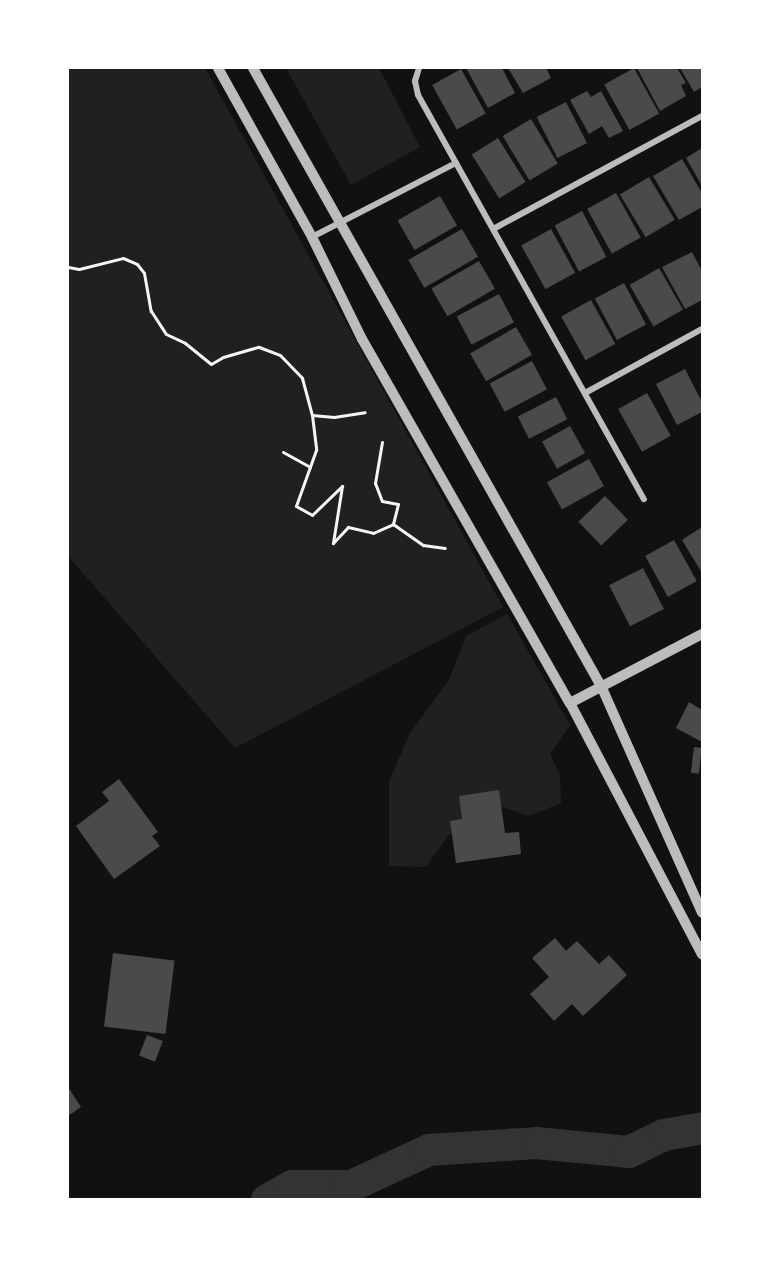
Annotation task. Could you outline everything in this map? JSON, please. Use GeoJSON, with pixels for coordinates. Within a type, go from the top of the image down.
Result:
{"type":"FeatureCollection","features":[{"type":"Feature","properties":{"kind":"street"},"geometry":{"type":"LineString","coordinates":[[218,68],[312,237],[362,339],[570,703],[702,954]]}},
{"type":"Feature","properties":{"kind":"street"},"geometry":{"type":"LineString","coordinates":[[253,68],[602,688],[702,913]]}},
{"type":"Feature","properties":{"kind":"street"},"geometry":{"type":"LineString","coordinates":[[419,68],[415,81],[418,95],[495,228],[644,499]]}},
{"type":"Feature","properties":{"kind":"street"},"geometry":{"type":"LineString","coordinates":[[495,228],[702,117]]}},
{"type":"Feature","properties":{"kind":"street"},"geometry":{"type":"LineString","coordinates":[[312,237],[456,163]]}},
{"type":"Feature","properties":{"kind":"street"},"geometry":{"type":"LineString","coordinates":[[585,393],[702,329]]}},
{"type":"Feature","properties":{"kind":"street"},"geometry":{"type":"LineString","coordinates":[[570,703],[702,634]]}},
{"type":"Feature","properties":{"kind":"path"},"geometry":{"type":"LineString","coordinates":[[68,267],[79,269],[123,258],[137,264],[144,273],[151,311],[166,334],[185,343],[211,364],[223,357],[259,346],[280,355],[302,378],[312,415],[316,450],[296,506],[312,515],[342,486],[333,543],[348,526],[374,533],[393,524]]}},
{"type":"Feature","properties":{"kind":"path"},"geometry":{"type":"LineString","coordinates":[[312,415],[334,417],[365,412]]}},
{"type":"Feature","properties":{"kind":"path"},"geometry":{"type":"LineString","coordinates":[[382,442],[375,483],[382,501],[398,504],[393,524]]}},
{"type":"Feature","properties":{"kind":"path"},"geometry":{"type":"LineString","coordinates":[[283,452],[310,467]]}},
{"type":"Feature","properties":{"kind":"path"},"geometry":{"type":"LineString","coordinates":[[393,524],[423,545],[445,548]]}},
{"type":"Feature","properties":{"kind":"shaded area"},"geometry":{"type":"Polygon","coordinates":[[[68,68],[205,68],[503,607],[235,748],[68,556],[68,68]]]}},
{"type":"Feature","properties":{"kind":"shaded area"},"geometry":{"type":"Polygon","coordinates":[[[286,68],[379,68],[420,147],[351,185],[286,68]]]}},
{"type":"Feature","properties":{"kind":"shaded area"},"geometry":{"type":"Polygon","coordinates":[[[507,614],[570,725],[550,754],[560,775],[561,803],[529,816],[498,805],[471,818],[447,837],[426,867],[389,866],[389,781],[410,733],[449,680],[466,636],[507,614]]]}},
{"type":"Feature","properties":{"kind":"building"},"geometry":{"type":"Polygon","coordinates":[[[466,68],[502,68],[515,93],[488,108],[466,68]]]}},
{"type":"Feature","properties":{"kind":"building"},"geometry":{"type":"Polygon","coordinates":[[[508,68],[546,68],[551,78],[523,93],[508,68]]]}},
{"type":"Feature","properties":{"kind":"building"},"geometry":{"type":"Polygon","coordinates":[[[634,68],[659,113],[629,130],[604,84],[634,68]]]}},
{"type":"Feature","properties":{"kind":"building"},"geometry":{"type":"Polygon","coordinates":[[[637,68],[677,68],[686,83],[681,85],[686,96],[660,111],[637,68]]]}},
{"type":"Feature","properties":{"kind":"building"},"geometry":{"type":"Polygon","coordinates":[[[680,68],[702,68],[702,87],[694,92],[680,68]]]}},
{"type":"Feature","properties":{"kind":"building"},"geometry":{"type":"Polygon","coordinates":[[[461,69],[486,114],[457,130],[432,85],[461,69]]]}},
{"type":"Feature","properties":{"kind":"building"},"geometry":{"type":"Polygon","coordinates":[[[587,91],[591,97],[601,91],[623,131],[609,138],[602,126],[589,134],[570,100],[587,91]]]}},
{"type":"Feature","properties":{"kind":"building"},"geometry":{"type":"Polygon","coordinates":[[[566,102],[587,143],[557,158],[537,117],[566,102]]]}},
{"type":"Feature","properties":{"kind":"building"},"geometry":{"type":"Polygon","coordinates":[[[531,119],[558,164],[529,181],[503,136],[531,119]]]}},
{"type":"Feature","properties":{"kind":"building"},"geometry":{"type":"Polygon","coordinates":[[[498,138],[526,182],[499,199],[472,154],[498,138]]]}},
{"type":"Feature","properties":{"kind":"building"},"geometry":{"type":"Polygon","coordinates":[[[702,148],[702,186],[686,158],[702,148]]]}},
{"type":"Feature","properties":{"kind":"building"},"geometry":{"type":"Polygon","coordinates":[[[682,159],[702,193],[702,207],[679,220],[653,176],[682,159]]]}},
{"type":"Feature","properties":{"kind":"building"},"geometry":{"type":"Polygon","coordinates":[[[649,177],[675,220],[646,237],[620,195],[649,177]]]}},
{"type":"Feature","properties":{"kind":"building"},"geometry":{"type":"Polygon","coordinates":[[[616,193],[641,238],[612,254],[587,209],[616,193]]]}},
{"type":"Feature","properties":{"kind":"building"},"geometry":{"type":"Polygon","coordinates":[[[440,196],[457,225],[415,250],[398,220],[440,196]]]}},
{"type":"Feature","properties":{"kind":"building"},"geometry":{"type":"Polygon","coordinates":[[[582,211],[606,257],[579,271],[555,226],[582,211]]]}},
{"type":"Feature","properties":{"kind":"building"},"geometry":{"type":"Polygon","coordinates":[[[462,229],[478,257],[424,288],[408,260],[462,229]]]}},
{"type":"Feature","properties":{"kind":"building"},"geometry":{"type":"Polygon","coordinates":[[[551,229],[575,273],[546,289],[521,245],[551,229]]]}},
{"type":"Feature","properties":{"kind":"building"},"geometry":{"type":"Polygon","coordinates":[[[692,252],[702,271],[702,300],[685,309],[662,267],[692,252]]]}},
{"type":"Feature","properties":{"kind":"building"},"geometry":{"type":"Polygon","coordinates":[[[479,261],[495,289],[447,316],[431,288],[479,261]]]}},
{"type":"Feature","properties":{"kind":"building"},"geometry":{"type":"Polygon","coordinates":[[[659,268],[683,310],[654,327],[630,285],[659,268]]]}},
{"type":"Feature","properties":{"kind":"building"},"geometry":{"type":"Polygon","coordinates":[[[624,283],[646,324],[617,340],[595,298],[624,283]]]}},
{"type":"Feature","properties":{"kind":"building"},"geometry":{"type":"Polygon","coordinates":[[[499,294],[514,322],[472,345],[457,317],[499,294]]]}},
{"type":"Feature","properties":{"kind":"building"},"geometry":{"type":"Polygon","coordinates":[[[591,300],[615,344],[586,360],[561,316],[591,300]]]}},
{"type":"Feature","properties":{"kind":"building"},"geometry":{"type":"Polygon","coordinates":[[[516,327],[532,355],[486,381],[470,354],[516,327]]]}},
{"type":"Feature","properties":{"kind":"building"},"geometry":{"type":"Polygon","coordinates":[[[532,361],[547,389],[505,412],[490,384],[532,361]]]}},
{"type":"Feature","properties":{"kind":"building"},"geometry":{"type":"Polygon","coordinates":[[[685,369],[702,402],[702,412],[677,425],[656,384],[685,369]]]}},
{"type":"Feature","properties":{"kind":"building"},"geometry":{"type":"Polygon","coordinates":[[[647,393],[671,436],[642,452],[618,409],[647,393]]]}},
{"type":"Feature","properties":{"kind":"building"},"geometry":{"type":"Polygon","coordinates":[[[556,397],[567,419],[529,439],[518,417],[556,397]]]}},
{"type":"Feature","properties":{"kind":"building"},"geometry":{"type":"Polygon","coordinates":[[[570,426],[585,453],[557,469],[542,442],[570,426]]]}},
{"type":"Feature","properties":{"kind":"building"},"geometry":{"type":"Polygon","coordinates":[[[589,459],[604,486],[562,509],[547,482],[589,459]]]}},
{"type":"Feature","properties":{"kind":"building"},"geometry":{"type":"Polygon","coordinates":[[[605,496],[628,520],[601,545],[578,522],[605,496]]]}},
{"type":"Feature","properties":{"kind":"building"},"geometry":{"type":"Polygon","coordinates":[[[702,527],[702,573],[682,540],[702,527]]]}},
{"type":"Feature","properties":{"kind":"building"},"geometry":{"type":"Polygon","coordinates":[[[674,540],[697,581],[668,597],[645,556],[674,540]]]}},
{"type":"Feature","properties":{"kind":"building"},"geometry":{"type":"Polygon","coordinates":[[[643,568],[664,609],[630,626],[609,585],[643,568]]]}},
{"type":"Feature","properties":{"kind":"building"},"geometry":{"type":"Polygon","coordinates":[[[689,702],[702,710],[702,742],[676,728],[689,702]]]}},
{"type":"Feature","properties":{"kind":"building"},"geometry":{"type":"Polygon","coordinates":[[[694,747],[702,748],[699,774],[691,773],[694,747]]]}},
{"type":"Feature","properties":{"kind":"building"},"geometry":{"type":"Polygon","coordinates":[[[119,779],[158,832],[152,836],[160,846],[114,879],[76,826],[109,801],[102,792],[119,779]]]}},
{"type":"Feature","properties":{"kind":"building"},"geometry":{"type":"Polygon","coordinates":[[[499,790],[505,833],[519,832],[521,854],[456,863],[450,821],[462,819],[459,796],[499,790]]]}},
{"type":"Feature","properties":{"kind":"building"},"geometry":{"type":"Polygon","coordinates":[[[555,938],[566,951],[577,941],[599,964],[609,955],[627,975],[583,1016],[572,1004],[554,1021],[530,994],[549,977],[532,958],[555,938]]]}},
{"type":"Feature","properties":{"kind":"building"},"geometry":{"type":"Polygon","coordinates":[[[113,953],[175,961],[166,1034],[104,1026],[113,953]]]}},
{"type":"Feature","properties":{"kind":"building"},"geometry":{"type":"Polygon","coordinates":[[[147,1035],[163,1041],[155,1062],[139,1056],[147,1035]]]}},
{"type":"Feature","properties":{"kind":"building"},"geometry":{"type":"Polygon","coordinates":[[[68,1087],[81,1107],[68,1116],[68,1087]]]}},
{"type":"Feature","properties":{"kind":"waterway"},"geometry":{"type":"LineString","coordinates":[[267,1200],[292,1186],[351,1186],[429,1150],[536,1143],[629,1152],[664,1135],[702,1128]]}}]}
